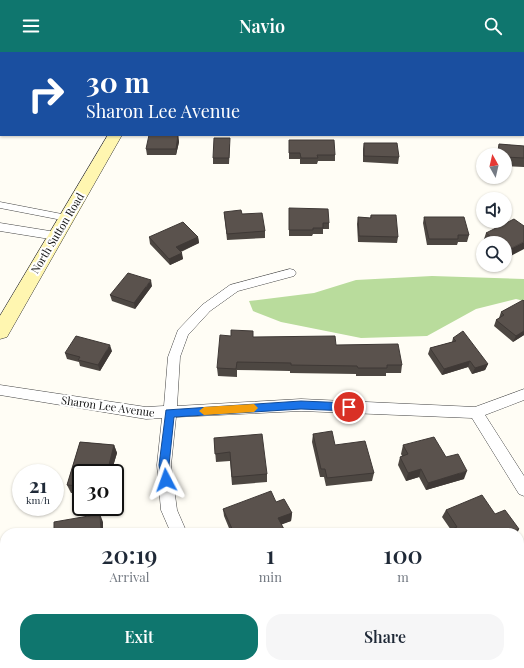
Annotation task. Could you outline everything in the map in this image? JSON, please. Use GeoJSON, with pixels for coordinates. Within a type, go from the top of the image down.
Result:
{"type":"FeatureCollection","features":[{"type":"Feature","properties":{"kind":"main road","name":"North Sutton Road"},"geometry":{"type":"LineString","coordinates":[[0,332],[114,136]]}},
{"type":"Feature","properties":{"kind":"street"},"geometry":{"type":"LineString","coordinates":[[0,205],[67,218]]}},
{"type":"Feature","properties":{"kind":"street"},"geometry":{"type":"LineString","coordinates":[[0,227],[56,236]]}},
{"type":"Feature","properties":{"kind":"street"},"geometry":{"type":"LineString","coordinates":[[177,528],[169,510],[164,465],[174,357],[182,333],[206,308],[234,288],[290,273]]}},
{"type":"Feature","properties":{"kind":"street","name":"Sharon Lee Avenue"},"geometry":{"type":"LineString","coordinates":[[0,390],[146,413],[301,405],[476,414],[524,394]]}},
{"type":"Feature","properties":{"kind":"street"},"geometry":{"type":"LineString","coordinates":[[476,414],[524,488]]}},
{"type":"Feature","properties":{"kind":"green space"},"geometry":{"type":"Polygon","coordinates":[[[432,276],[524,279],[524,301],[516,299],[476,309],[427,336],[361,338],[281,322],[253,311],[249,301],[314,293],[356,280],[432,276]]]}},
{"type":"Feature","properties":{"kind":"building"},"geometry":{"type":"Polygon","coordinates":[[[149,136],[178,136],[176,149],[146,149],[149,136]]]}},
{"type":"Feature","properties":{"kind":"building"},"geometry":{"type":"Polygon","coordinates":[[[214,138],[230,138],[229,158],[213,158],[214,138]]]}},
{"type":"Feature","properties":{"kind":"building"},"geometry":{"type":"Polygon","coordinates":[[[289,140],[334,140],[335,155],[317,155],[318,158],[301,158],[300,153],[289,153],[289,140]]]}},
{"type":"Feature","properties":{"kind":"building"},"geometry":{"type":"Polygon","coordinates":[[[364,143],[397,143],[399,157],[364,156],[364,143]]]}},
{"type":"Feature","properties":{"kind":"building"},"geometry":{"type":"Polygon","coordinates":[[[499,144],[524,146],[524,158],[512,157],[512,148],[499,148],[499,144]]]}},
{"type":"Feature","properties":{"kind":"building"},"geometry":{"type":"Polygon","coordinates":[[[289,208],[328,209],[329,223],[323,223],[323,228],[313,228],[313,230],[289,230],[289,208]]]}},
{"type":"Feature","properties":{"kind":"building"},"geometry":{"type":"Polygon","coordinates":[[[241,210],[242,214],[262,213],[265,231],[227,234],[224,212],[241,210]]]}},
{"type":"Feature","properties":{"kind":"building"},"geometry":{"type":"Polygon","coordinates":[[[371,215],[396,215],[398,237],[359,236],[358,217],[371,218],[371,215]]]}},
{"type":"Feature","properties":{"kind":"building"},"geometry":{"type":"Polygon","coordinates":[[[424,217],[464,217],[469,235],[458,235],[458,239],[429,239],[424,217]]]}},
{"type":"Feature","properties":{"kind":"building"},"geometry":{"type":"Polygon","coordinates":[[[514,219],[524,226],[524,242],[512,248],[512,236],[490,236],[486,233],[496,228],[512,228],[512,220],[514,219]]]}},
{"type":"Feature","properties":{"kind":"building"},"geometry":{"type":"Polygon","coordinates":[[[183,222],[198,237],[176,247],[182,253],[169,259],[149,237],[183,222]]]}},
{"type":"Feature","properties":{"kind":"building"},"geometry":{"type":"Polygon","coordinates":[[[128,273],[151,280],[134,303],[110,295],[128,273]]]}},
{"type":"Feature","properties":{"kind":"building"},"geometry":{"type":"Polygon","coordinates":[[[523,300],[524,331],[516,336],[496,320],[504,315],[501,312],[523,300]]]}},
{"type":"Feature","properties":{"kind":"building"},"geometry":{"type":"Polygon","coordinates":[[[231,330],[253,331],[253,337],[335,336],[336,345],[398,344],[402,365],[387,365],[387,368],[358,368],[357,366],[237,362],[236,369],[217,368],[220,335],[231,336],[231,330]]]}},
{"type":"Feature","properties":{"kind":"building"},"geometry":{"type":"Polygon","coordinates":[[[463,331],[488,364],[475,368],[470,361],[444,369],[430,348],[456,341],[453,338],[463,331]]]}},
{"type":"Feature","properties":{"kind":"building"},"geometry":{"type":"Polygon","coordinates":[[[76,336],[110,345],[98,365],[78,360],[80,357],[65,353],[76,336]]]}},
{"type":"Feature","properties":{"kind":"building"},"geometry":{"type":"Polygon","coordinates":[[[332,431],[335,445],[365,441],[374,473],[327,478],[325,469],[321,469],[313,434],[332,431]]]}},
{"type":"Feature","properties":{"kind":"building"},"geometry":{"type":"Polygon","coordinates":[[[262,434],[267,474],[232,477],[230,452],[215,454],[214,438],[262,434]]]}},
{"type":"Feature","properties":{"kind":"building"},"geometry":{"type":"Polygon","coordinates":[[[434,437],[446,457],[458,454],[467,471],[428,483],[421,469],[408,473],[400,457],[408,454],[403,445],[434,437]]]}},
{"type":"Feature","properties":{"kind":"building"},"geometry":{"type":"Polygon","coordinates":[[[80,442],[114,445],[109,464],[73,464],[80,442]]]}},
{"type":"Feature","properties":{"kind":"building"},"geometry":{"type":"Polygon","coordinates":[[[72,468],[72,485],[67,485],[72,468]]]}},
{"type":"Feature","properties":{"kind":"building"},"geometry":{"type":"Polygon","coordinates":[[[271,491],[276,502],[284,499],[292,513],[278,518],[283,528],[232,528],[223,509],[271,491]]]}},
{"type":"Feature","properties":{"kind":"building"},"geometry":{"type":"Polygon","coordinates":[[[482,495],[495,514],[505,510],[518,528],[455,528],[457,527],[446,510],[482,495]]]}},
{"type":"Feature","properties":{"kind":"building"},"geometry":{"type":"Polygon","coordinates":[[[88,516],[100,516],[101,528],[54,528],[54,522],[88,516]]]}},
{"type":"Feature","properties":{"kind":"slow traffic"},"geometry":{"type":"LineString","coordinates":[[204,411],[254,408]]}},
{"type":"Feature","properties":{"kind":"route"},"geometry":{"type":"LineString","coordinates":[[166,480],[164,465],[169,413],[301,405],[349,407]]}}]}
